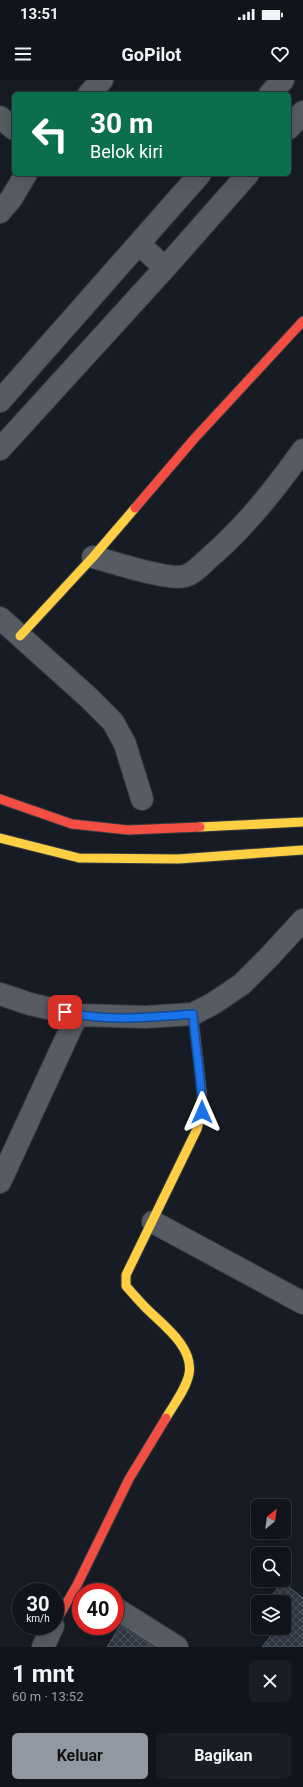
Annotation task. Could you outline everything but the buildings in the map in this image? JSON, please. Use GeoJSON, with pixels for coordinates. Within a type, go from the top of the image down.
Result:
{"type":"FeatureCollection","features":[{"type":"Feature","properties":{"kind":"street"},"geometry":{"type":"LineString","coordinates":[[91,92],[102,80]]}},
{"type":"Feature","properties":{"kind":"street"},"geometry":{"type":"LineString","coordinates":[[272,92],[283,80]]}},
{"type":"Feature","properties":{"kind":"street"},"geometry":{"type":"LineString","coordinates":[[291,126],[303,112]]}},
{"type":"Feature","properties":{"kind":"street"},"geometry":{"type":"LineString","coordinates":[[0,117],[12,127]]}},
{"type":"Feature","properties":{"kind":"street"},"geometry":{"type":"LineString","coordinates":[[0,212],[11,199],[25,176]]}},
{"type":"Feature","properties":{"kind":"street"},"geometry":{"type":"LineString","coordinates":[[0,401],[198,176]]}},
{"type":"Feature","properties":{"kind":"street"},"geometry":{"type":"LineString","coordinates":[[0,449],[165,268],[246,176]]}},
{"type":"Feature","properties":{"kind":"street"},"geometry":{"type":"LineString","coordinates":[[139,244],[165,268]]}},
{"type":"Feature","properties":{"kind":"street"},"geometry":{"type":"LineString","coordinates":[[20,636],[93,557],[194,440],[303,321]]}},
{"type":"Feature","properties":{"kind":"street"},"geometry":{"type":"LineString","coordinates":[[93,557],[168,575],[184,576],[194,571],[226,543],[250,519],[268,498],[303,450]]}},
{"type":"Feature","properties":{"kind":"street"},"geometry":{"type":"LineString","coordinates":[[0,618],[113,722],[125,744],[142,799]]}},
{"type":"Feature","properties":{"kind":"street"},"geometry":{"type":"LineString","coordinates":[[0,799],[72,824],[128,830],[303,822]]}},
{"type":"Feature","properties":{"kind":"street"},"geometry":{"type":"LineString","coordinates":[[0,838],[79,858],[178,859],[303,850]]}},
{"type":"Feature","properties":{"kind":"street"},"geometry":{"type":"LineString","coordinates":[[0,994],[30,1004],[77,1015],[146,1017],[193,1014],[214,1003],[242,984],[303,920]]}},
{"type":"Feature","properties":{"kind":"street"},"geometry":{"type":"LineString","coordinates":[[85,1583],[129,1479],[169,1413],[185,1384],[189,1372],[189,1360],[181,1344],[126,1286],[126,1275],[197,1129],[202,1112],[202,1093],[193,1014]]}},
{"type":"Feature","properties":{"kind":"street"},"geometry":{"type":"LineString","coordinates":[[0,1182],[8,1146],[77,1015]]}},
{"type":"Feature","properties":{"kind":"street"},"geometry":{"type":"LineString","coordinates":[[153,1222],[303,1303]]}},
{"type":"Feature","properties":{"kind":"street"},"geometry":{"type":"LineString","coordinates":[[64,1612],[72,1602]]}},
{"type":"Feature","properties":{"kind":"street"},"geometry":{"type":"LineString","coordinates":[[124,1614],[176,1647]]}},
{"type":"Feature","properties":{"kind":"street"},"geometry":{"type":"LineString","coordinates":[[43,1647],[49,1635]]}},
{"type":"Feature","properties":{"kind":"traffic: slow"},"geometry":{"type":"LineString","coordinates":[[20,636],[93,557],[135,508]]}},
{"type":"Feature","properties":{"kind":"traffic: slow"},"geometry":{"type":"LineString","coordinates":[[200,827],[303,822]]}},
{"type":"Feature","properties":{"kind":"traffic: slow"},"geometry":{"type":"LineString","coordinates":[[0,838],[79,858],[178,859],[303,850]]}},
{"type":"Feature","properties":{"kind":"traffic: slow"},"geometry":{"type":"LineString","coordinates":[[166,1418],[183,1391],[187,1380],[189,1374],[187,1355],[176,1337],[169,1329],[144,1306],[126,1286],[126,1275],[197,1129],[201,1115]]}},
{"type":"Feature","properties":{"kind":"traffic: jam"},"geometry":{"type":"LineString","coordinates":[[135,508],[194,439],[303,321]]}},
{"type":"Feature","properties":{"kind":"traffic: jam"},"geometry":{"type":"LineString","coordinates":[[0,799],[72,824],[128,830],[200,827]]}},
{"type":"Feature","properties":{"kind":"traffic: jam"},"geometry":{"type":"LineString","coordinates":[[193,1014],[202,1093],[201,1115]]}},
{"type":"Feature","properties":{"kind":"traffic: jam"},"geometry":{"type":"LineString","coordinates":[[64,1607],[77,1585],[129,1479],[166,1418]]}},
{"type":"Feature","properties":{"kind":"route"},"geometry":{"type":"LineString","coordinates":[[65,1012],[77,1015],[146,1017],[193,1014],[202,1093],[202,1112]]}}]}
